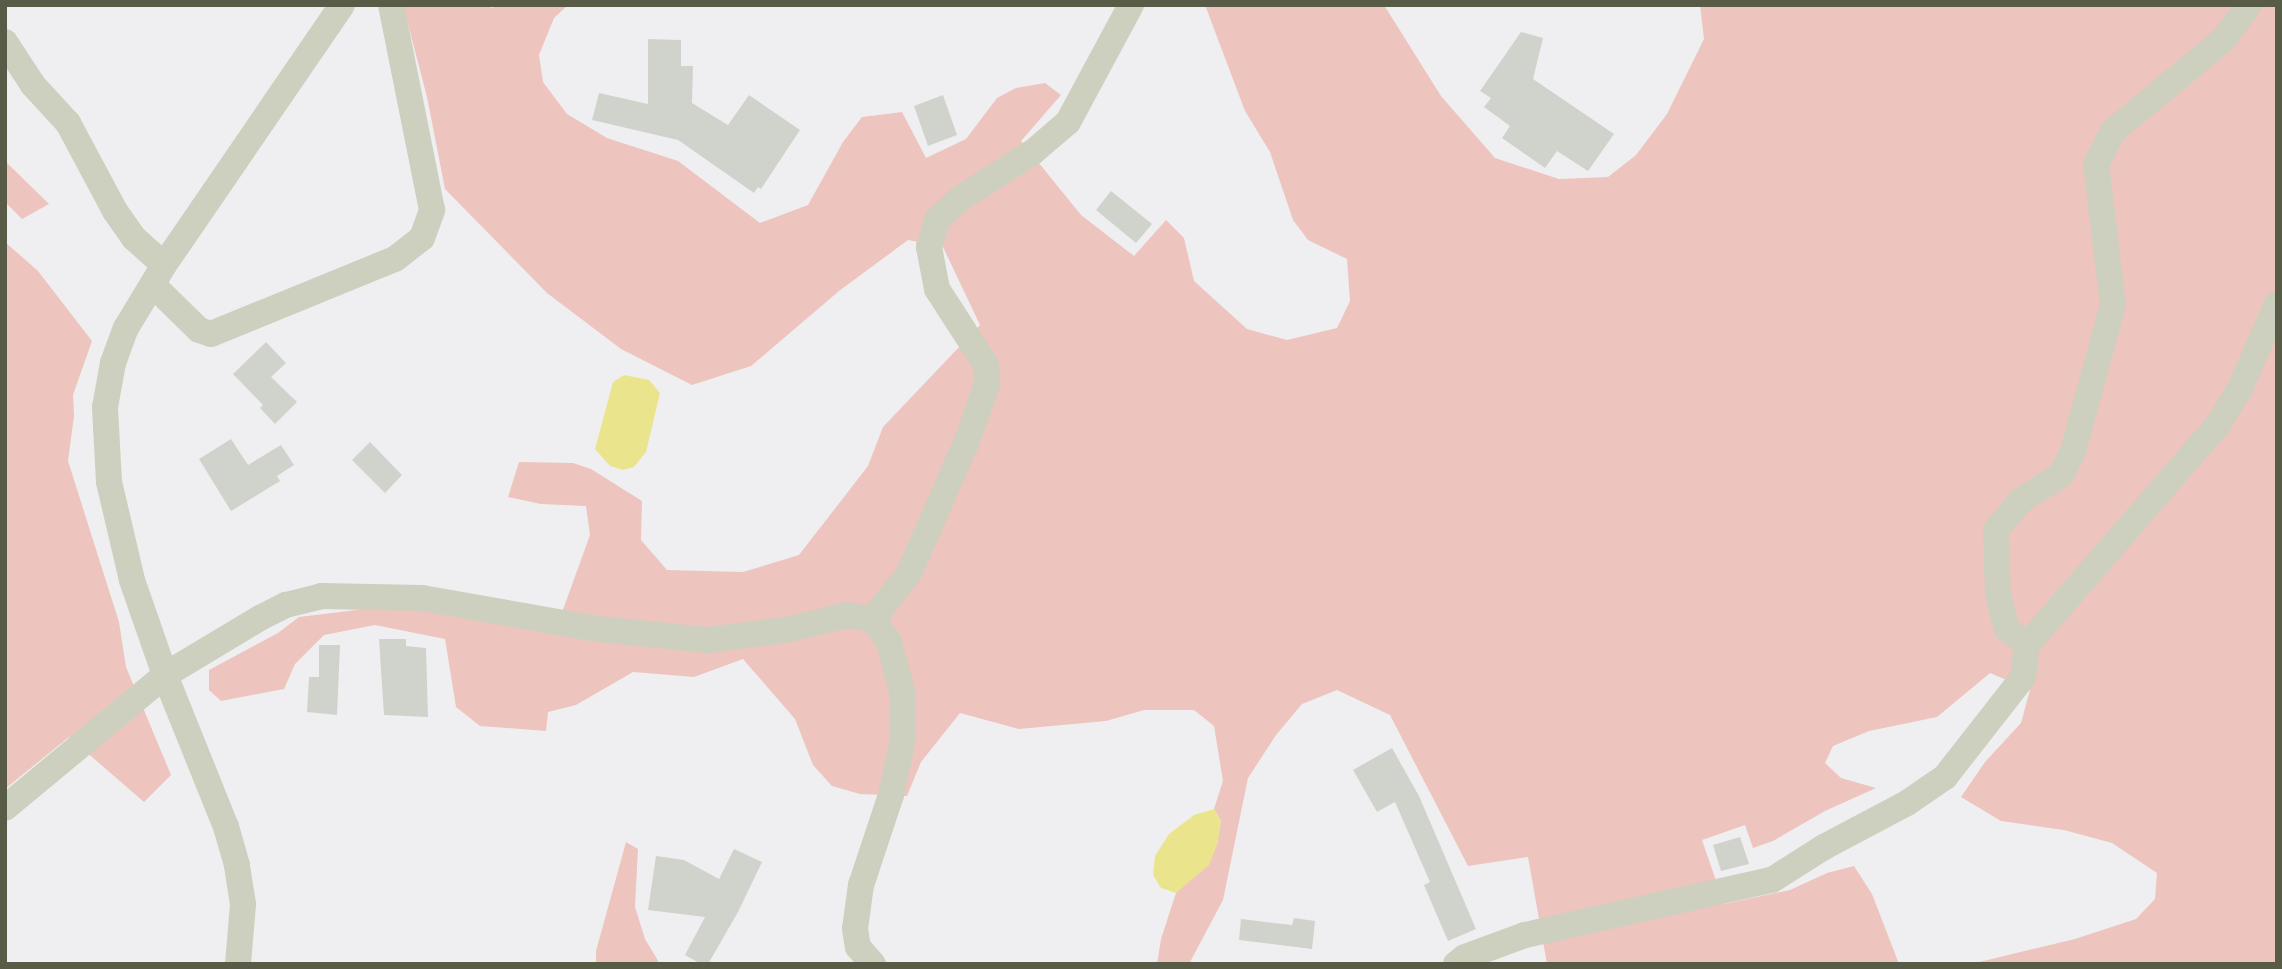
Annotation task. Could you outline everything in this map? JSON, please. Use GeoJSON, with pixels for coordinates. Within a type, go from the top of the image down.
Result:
{"type":"FeatureCollection","features":[{"type":"Feature","properties":{"kind":"street"},"geometry":{"type":"LineString","coordinates":[[238,964],[243,904],[237,865],[226,827],[165,675],[132,580],[109,482],[105,407],[113,363],[125,328],[342,5]]}},
{"type":"Feature","properties":{"kind":"street"},"geometry":{"type":"LineString","coordinates":[[5,42],[33,85],[68,123],[115,211],[159,275],[199,330],[211,334],[395,258],[422,238],[432,210],[391,5]]}},
{"type":"Feature","properties":{"kind":"street"},"geometry":{"type":"LineString","coordinates":[[873,619],[909,573],[967,441],[987,384],[986,365],[937,289],[929,247],[937,220],[961,198],[1033,152],[1068,122],[1131,5]]}},
{"type":"Feature","properties":{"kind":"street"},"geometry":{"type":"LineString","coordinates":[[2027,645],[2007,629],[1998,595],[1996,530],[2020,501],[2061,475],[2077,438],[2113,305],[2096,165],[2112,132],[2224,39],[2249,5]]}},
{"type":"Feature","properties":{"kind":"street"},"geometry":{"type":"LineString","coordinates":[[1456,964],[1465,957],[1525,935],[1772,880],[1824,847],[1907,803],[1945,777],[2023,677],[2027,645],[2219,423],[2240,388],[2277,304]]}},
{"type":"Feature","properties":{"kind":"street"},"geometry":{"type":"LineString","coordinates":[[5,808],[165,675],[260,618],[286,605],[321,596],[422,598],[598,629],[709,640],[790,628],[847,615],[873,619],[889,642],[903,695],[903,738],[891,795],[861,885],[855,929],[859,947],[873,964]]}},
{"type":"Feature","properties":{"kind":"shaded area"},"geometry":{"type":"Polygon","coordinates":[[[403,5],[485,5],[493,8],[496,5],[568,5],[554,18],[539,55],[543,82],[567,114],[607,138],[678,161],[760,223],[808,205],[843,142],[862,117],[902,112],[926,158],[966,139],[997,98],[1016,88],[1045,83],[1061,95],[1021,141],[1081,215],[1134,256],[1166,220],[1184,238],[1194,281],[1247,329],[1287,340],[1337,328],[1350,301],[1347,259],[1308,240],[1293,220],[1270,152],[1245,111],[1205,5],[1384,5],[1441,96],[1495,158],[1559,179],[1608,177],[1636,155],[1667,114],[1704,39],[1700,5],[2277,5],[2277,964],[1971,964],[2075,939],[2136,919],[2155,899],[2157,873],[2112,843],[2064,830],[2001,821],[1961,797],[1985,762],[2021,723],[2030,690],[1990,673],[1937,717],[1869,731],[1833,746],[1825,763],[1841,778],[1876,788],[1825,811],[1773,841],[1753,848],[1745,825],[1702,840],[1724,904],[1790,890],[1827,873],[1854,866],[1872,894],[1899,964],[1547,964],[1528,857],[1468,866],[1390,715],[1337,690],[1302,704],[1276,735],[1248,778],[1223,900],[1189,964],[1157,964],[1161,939],[1176,893],[1217,845],[1221,821],[1214,809],[1223,781],[1214,726],[1194,710],[1144,710],[1106,721],[1019,729],[960,713],[921,762],[907,796],[860,794],[832,786],[813,765],[795,719],[743,659],[694,677],[633,672],[576,705],[548,712],[546,731],[480,726],[456,707],[445,639],[375,625],[324,635],[295,664],[284,689],[221,701],[209,690],[209,670],[278,633],[299,617],[406,604],[556,629],[590,535],[586,506],[541,504],[508,497],[519,462],[573,463],[591,469],[642,501],[641,540],[667,570],[743,572],[799,555],[868,466],[883,427],[980,325],[943,247],[908,240],[839,291],[751,366],[692,385],[621,349],[547,293],[445,189],[427,97],[403,5]]]}},
{"type":"Feature","properties":{"kind":"shaded area"},"geometry":{"type":"Polygon","coordinates":[[[5,161],[49,204],[22,219],[5,202],[5,161]]]}},
{"type":"Feature","properties":{"kind":"shaded area"},"geometry":{"type":"Polygon","coordinates":[[[5,242],[38,271],[92,341],[73,395],[74,416],[68,461],[119,622],[126,667],[171,775],[144,802],[69,737],[5,789],[5,242]]]}},
{"type":"Feature","properties":{"kind":"shaded area"},"geometry":{"type":"Polygon","coordinates":[[[624,375],[649,380],[660,393],[646,452],[634,467],[623,470],[610,466],[595,449],[613,382],[624,375]]]}},
{"type":"Feature","properties":{"kind":"shaded area"},"geometry":{"type":"Polygon","coordinates":[[[1214,809],[1221,821],[1217,845],[1209,865],[1176,893],[1161,888],[1153,875],[1155,856],[1169,834],[1194,815],[1214,809]]]}},
{"type":"Feature","properties":{"kind":"shaded area"},"geometry":{"type":"Polygon","coordinates":[[[626,842],[638,849],[635,907],[645,939],[660,964],[596,964],[596,951],[626,842]]]}},
{"type":"Feature","properties":{"kind":"building"},"geometry":{"type":"Polygon","coordinates":[[[1521,32],[1543,38],[1533,79],[1614,134],[1588,171],[1557,151],[1545,168],[1502,138],[1510,126],[1484,107],[1491,98],[1480,91],[1521,32]]]}},
{"type":"Feature","properties":{"kind":"building"},"geometry":{"type":"Polygon","coordinates":[[[648,39],[681,40],[681,66],[693,66],[692,103],[728,125],[749,95],[800,130],[761,189],[758,187],[754,193],[678,140],[592,120],[599,93],[648,104],[648,39]]]}},
{"type":"Feature","properties":{"kind":"building"},"geometry":{"type":"Polygon","coordinates":[[[943,95],[957,135],[928,146],[914,106],[943,95]]]}},
{"type":"Feature","properties":{"kind":"building"},"geometry":{"type":"Polygon","coordinates":[[[1111,191],[1152,224],[1136,243],[1096,210],[1111,191]]]}},
{"type":"Feature","properties":{"kind":"building"},"geometry":{"type":"Polygon","coordinates":[[[266,342],[286,363],[271,377],[297,402],[275,424],[260,408],[263,405],[233,374],[266,342]]]}},
{"type":"Feature","properties":{"kind":"building"},"geometry":{"type":"Polygon","coordinates":[[[231,439],[248,465],[281,445],[294,465],[277,476],[280,481],[231,511],[199,459],[231,439]]]}},
{"type":"Feature","properties":{"kind":"building"},"geometry":{"type":"Polygon","coordinates":[[[370,442],[402,475],[385,493],[352,460],[370,442]]]}},
{"type":"Feature","properties":{"kind":"building"},"geometry":{"type":"Polygon","coordinates":[[[379,639],[406,639],[406,646],[426,648],[428,717],[384,715],[379,639]]]}},
{"type":"Feature","properties":{"kind":"building"},"geometry":{"type":"Polygon","coordinates":[[[319,645],[340,645],[337,715],[307,712],[309,677],[319,677],[319,645]]]}},
{"type":"Feature","properties":{"kind":"building"},"geometry":{"type":"Polygon","coordinates":[[[1392,748],[1419,796],[1476,929],[1448,941],[1424,885],[1430,882],[1395,802],[1377,812],[1353,770],[1392,748]]]}},
{"type":"Feature","properties":{"kind":"building"},"geometry":{"type":"Polygon","coordinates":[[[1740,837],[1749,864],[1721,871],[1713,845],[1740,837]]]}},
{"type":"Feature","properties":{"kind":"building"},"geometry":{"type":"Polygon","coordinates":[[[734,849],[762,862],[738,912],[708,964],[701,964],[685,955],[705,917],[648,910],[656,856],[684,860],[719,879],[734,849]]]}},
{"type":"Feature","properties":{"kind":"building"},"geometry":{"type":"Polygon","coordinates":[[[1294,918],[1315,921],[1312,949],[1239,940],[1241,919],[1292,925],[1294,918]]]}}]}
